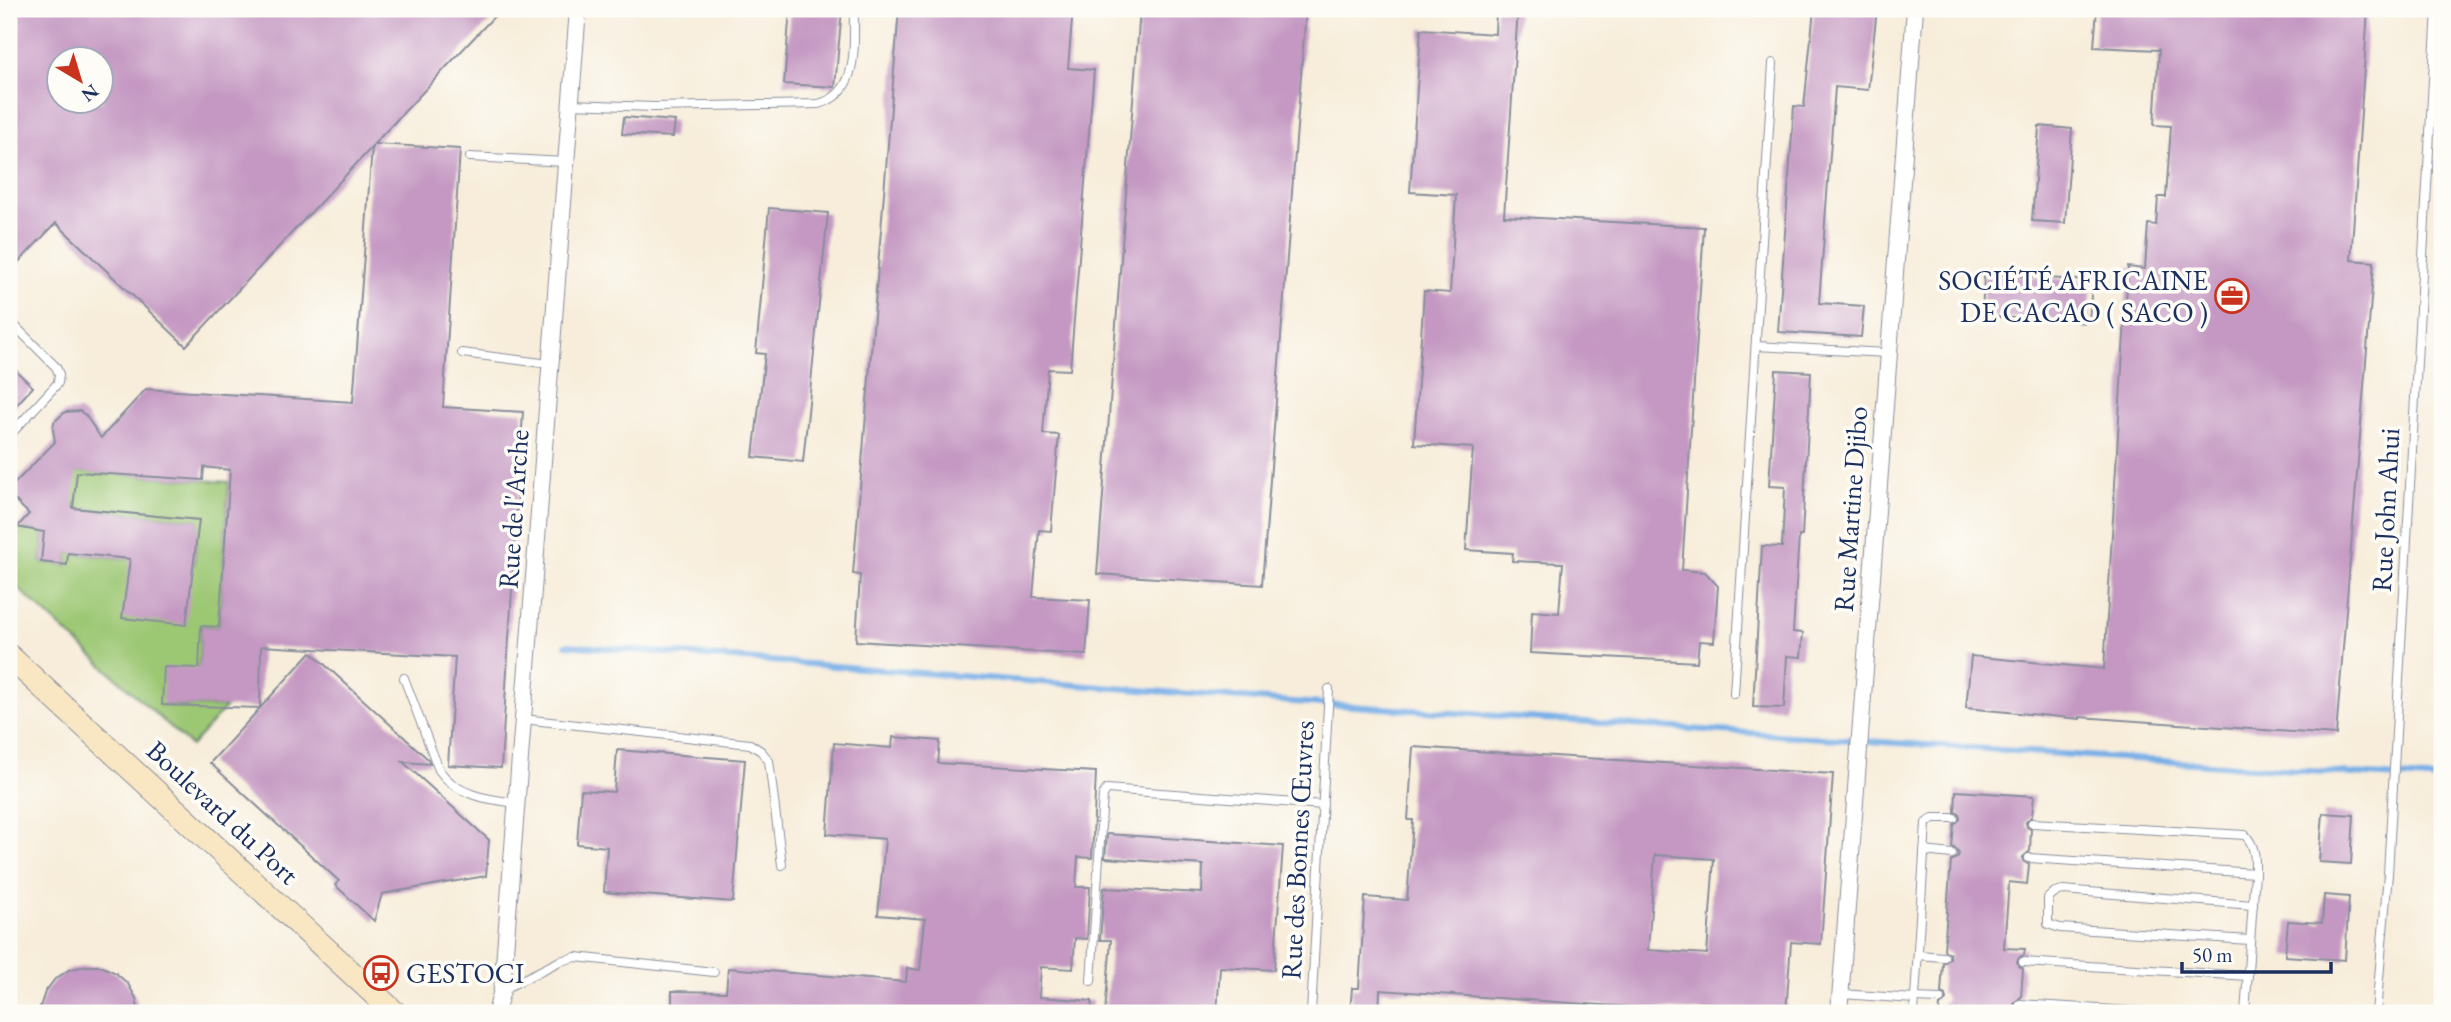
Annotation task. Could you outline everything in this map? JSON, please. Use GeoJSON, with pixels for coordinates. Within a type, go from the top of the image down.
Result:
{"type":"FeatureCollection","features":[{"type":"Feature","properties":{"kind":"main road","name":"Boulevard du Port"},"geometry":{"type":"LineString","coordinates":[[9,656],[396,1013]]}},
{"type":"Feature","properties":{"kind":"street","name":"Rue de l'Arche"},"geometry":{"type":"LineString","coordinates":[[496,1013],[502,990],[578,9]]}},
{"type":"Feature","properties":{"kind":"street","name":"Rue Martine Djibo"},"geometry":{"type":"LineString","coordinates":[[1839,1013],[1914,9]]}},
{"type":"Feature","properties":{"kind":"lane"},"geometry":{"type":"LineString","coordinates":[[570,104],[654,107],[827,102],[845,86],[852,69],[854,9]]}},
{"type":"Feature","properties":{"kind":"lane","name":"Rue John Ahui"},"geometry":{"type":"LineString","coordinates":[[2376,1013],[2391,812],[2437,9]]}},
{"type":"Feature","properties":{"kind":"lane"},"geometry":{"type":"LineString","coordinates":[[1734,694],[1773,63]]}},
{"type":"Feature","properties":{"kind":"lane"},"geometry":{"type":"LineString","coordinates":[[470,157],[565,162]]}},
{"type":"Feature","properties":{"kind":"lane"},"geometry":{"type":"LineString","coordinates":[[9,320],[56,366],[59,374],[58,383],[9,436]]}},
{"type":"Feature","properties":{"kind":"lane"},"geometry":{"type":"LineString","coordinates":[[1756,346],[1887,353]]}},
{"type":"Feature","properties":{"kind":"lane"},"geometry":{"type":"LineString","coordinates":[[462,353],[550,364]]}},
{"type":"Feature","properties":{"kind":"lane"},"geometry":{"type":"LineString","coordinates":[[404,678],[439,770],[451,785],[468,794],[517,803]]}},
{"type":"Feature","properties":{"kind":"lane","name":"Rue des Bonnes Œuvres"},"geometry":{"type":"LineString","coordinates":[[1311,1013],[1329,690]]}},
{"type":"Feature","properties":{"kind":"lane"},"geometry":{"type":"LineString","coordinates":[[523,719],[750,744],[761,751],[769,761],[782,865]]}},
{"type":"Feature","properties":{"kind":"lane"},"geometry":{"type":"LineString","coordinates":[[1091,982],[1105,791],[1110,788],[1323,805]]}},
{"type":"Feature","properties":{"kind":"lane"},"geometry":{"type":"LineString","coordinates":[[1914,1013],[1926,823],[1928,819],[1954,818]]}},
{"type":"Feature","properties":{"kind":"lane"},"geometry":{"type":"LineString","coordinates":[[2032,823],[2245,835],[2252,842],[2255,873],[2245,1013]]}},
{"type":"Feature","properties":{"kind":"lane"},"geometry":{"type":"LineString","coordinates":[[1924,851],[1952,854]]}},
{"type":"Feature","properties":{"kind":"lane"},"geometry":{"type":"LineString","coordinates":[[2029,858],[2255,873]]}},
{"type":"Feature","properties":{"kind":"lane"},"geometry":{"type":"LineString","coordinates":[[2250,940],[2060,928],[2048,924],[2046,919],[2048,898],[2063,890],[2253,905]]}},
{"type":"Feature","properties":{"kind":"lane"},"geometry":{"type":"LineString","coordinates":[[1918,955],[1944,957]]}},
{"type":"Feature","properties":{"kind":"lane"},"geometry":{"type":"LineString","coordinates":[[502,990],[560,961],[576,957],[714,972]]}},
{"type":"Feature","properties":{"kind":"lane"},"geometry":{"type":"LineString","coordinates":[[2023,962],[2248,976]]}},
{"type":"Feature","properties":{"kind":"lane"},"geometry":{"type":"LineString","coordinates":[[1841,994],[1940,999]]}},
{"type":"Feature","properties":{"kind":"lane"},"geometry":{"type":"LineString","coordinates":[[2020,1004],[2162,1013]]}},
{"type":"Feature","properties":{"kind":"green space"},"geometry":{"type":"Polygon","coordinates":[[[70,471],[229,482],[219,627],[201,626],[199,668],[163,705],[226,707],[191,746],[9,580],[9,537],[17,527],[44,532],[41,562],[67,565],[68,553],[194,565],[198,520],[73,508],[70,471]]]}},
{"type":"Feature","properties":{"kind":"building"},"geometry":{"type":"Polygon","coordinates":[[[9,9],[501,9],[374,144],[460,149],[443,407],[523,412],[501,768],[448,765],[455,657],[261,646],[260,708],[162,705],[164,667],[199,668],[201,626],[219,627],[230,470],[204,467],[203,480],[77,472],[73,508],[199,520],[186,625],[122,618],[130,559],[68,553],[67,565],[41,562],[44,532],[17,527],[29,514],[9,494],[9,489],[55,442],[54,422],[65,412],[80,411],[101,438],[146,389],[353,402],[372,147],[186,346],[56,223],[9,272],[9,9]]]}},
{"type":"Feature","properties":{"kind":"building"},"geometry":{"type":"Polygon","coordinates":[[[790,9],[842,9],[835,87],[784,84],[790,9]]]}},
{"type":"Feature","properties":{"kind":"building"},"geometry":{"type":"Polygon","coordinates":[[[899,9],[1073,9],[1068,68],[1094,70],[1070,370],[1048,369],[1043,434],[1059,435],[1051,531],[1039,530],[1033,597],[1090,600],[1086,655],[856,641],[860,575],[853,574],[899,9]]]}},
{"type":"Feature","properties":{"kind":"building"},"geometry":{"type":"Polygon","coordinates":[[[1140,9],[1306,9],[1262,585],[1097,574],[1140,9]]]}},
{"type":"Feature","properties":{"kind":"building"},"geometry":{"type":"Polygon","coordinates":[[[1496,9],[1518,9],[1504,216],[1704,227],[1682,570],[1705,572],[1718,586],[1714,642],[1699,641],[1697,662],[1530,653],[1532,611],[1559,613],[1563,563],[1512,561],[1513,553],[1466,550],[1473,448],[1414,444],[1424,291],[1450,293],[1456,195],[1410,192],[1421,29],[1495,34],[1496,9]]]}},
{"type":"Feature","properties":{"kind":"building"},"geometry":{"type":"Polygon","coordinates":[[[1814,9],[1877,9],[1868,90],[1835,87],[1819,303],[1864,306],[1861,337],[1778,332],[1794,106],[1804,107],[1814,9]]]}},
{"type":"Feature","properties":{"kind":"building"},"geometry":{"type":"Polygon","coordinates":[[[2097,9],[2368,9],[2351,260],[2374,262],[2336,735],[2080,719],[1966,708],[1971,656],[2104,669],[2128,267],[2145,269],[2148,224],[2156,225],[2158,197],[2166,197],[2171,126],[2154,125],[2159,50],[2094,47],[2097,9]]]}},
{"type":"Feature","properties":{"kind":"building"},"geometry":{"type":"Polygon","coordinates":[[[624,117],[675,121],[673,137],[622,134],[624,117]]]}},
{"type":"Feature","properties":{"kind":"building"},"geometry":{"type":"Polygon","coordinates":[[[2039,126],[2072,129],[2065,223],[2032,221],[2039,126]]]}},
{"type":"Feature","properties":{"kind":"building"},"geometry":{"type":"Polygon","coordinates":[[[769,208],[828,213],[803,462],[753,457],[765,354],[756,353],[769,208]]]}},
{"type":"Feature","properties":{"kind":"building"},"geometry":{"type":"Polygon","coordinates":[[[1984,274],[2092,281],[2089,323],[1982,316],[1984,274]]]}},
{"type":"Feature","properties":{"kind":"building"},"geometry":{"type":"Polygon","coordinates":[[[9,364],[33,387],[9,413],[9,364]]]}},
{"type":"Feature","properties":{"kind":"building"},"geometry":{"type":"Polygon","coordinates":[[[1776,370],[1811,372],[1802,536],[1799,536],[1793,632],[1803,633],[1801,657],[1787,656],[1784,708],[1753,707],[1762,546],[1782,547],[1785,487],[1769,486],[1776,370]]]}},
{"type":"Feature","properties":{"kind":"building"},"geometry":{"type":"Polygon","coordinates":[[[311,652],[428,759],[430,764],[403,762],[489,840],[486,876],[382,894],[374,921],[335,885],[339,881],[210,763],[311,652]]]}},
{"type":"Feature","properties":{"kind":"building"},"geometry":{"type":"Polygon","coordinates":[[[893,737],[940,741],[938,763],[1096,772],[1092,858],[1078,857],[1076,887],[1090,887],[1087,939],[1075,938],[1073,969],[1041,967],[1039,997],[1092,1001],[1091,1013],[672,1013],[672,991],[726,992],[728,968],[906,982],[907,968],[920,970],[925,919],[878,915],[885,839],[827,834],[834,743],[892,748],[893,737]]]}},
{"type":"Feature","properties":{"kind":"building"},"geometry":{"type":"Polygon","coordinates":[[[1413,747],[1833,774],[1821,944],[1791,942],[1786,1013],[1720,1013],[1380,990],[1379,1013],[1350,1013],[1352,988],[1359,988],[1365,897],[1407,900],[1413,820],[1408,820],[1413,747]],[[1655,855],[1648,950],[1707,954],[1714,859],[1655,855]]]}},
{"type":"Feature","properties":{"kind":"building"},"geometry":{"type":"Polygon","coordinates":[[[617,750],[745,760],[733,902],[604,892],[607,847],[577,844],[581,790],[614,792],[617,750]]]}},
{"type":"Feature","properties":{"kind":"building"},"geometry":{"type":"Polygon","coordinates":[[[1956,791],[2034,796],[2032,816],[2026,822],[2031,829],[2030,851],[2023,857],[2023,861],[2029,865],[2027,884],[2009,882],[2004,948],[2025,949],[2024,955],[2017,961],[2023,969],[2021,997],[2014,1003],[2019,1013],[1939,1013],[1940,1006],[1946,1000],[1941,993],[1943,964],[1950,958],[1950,954],[1944,950],[1951,861],[1959,854],[1952,847],[1954,825],[1960,819],[1955,812],[1956,791]]]}},
{"type":"Feature","properties":{"kind":"building"},"geometry":{"type":"Polygon","coordinates":[[[2323,813],[2354,815],[2351,864],[2319,862],[2323,813]]]}},
{"type":"Feature","properties":{"kind":"building"},"geometry":{"type":"Polygon","coordinates":[[[1107,834],[1283,846],[1274,970],[1220,967],[1217,1013],[1105,1013],[1111,940],[1100,940],[1104,888],[1202,893],[1203,865],[1105,858],[1107,834]]]}},
{"type":"Feature","properties":{"kind":"building"},"geometry":{"type":"Polygon","coordinates":[[[2324,895],[2349,897],[2345,960],[2285,956],[2288,921],[2322,923],[2324,895]]]}},
{"type":"Feature","properties":{"kind":"building"},"geometry":{"type":"Polygon","coordinates":[[[101,966],[116,973],[128,984],[136,998],[139,1013],[38,1013],[45,992],[55,979],[69,970],[101,966]]]}},
{"type":"Feature","properties":{"kind":"waterway"},"geometry":{"type":"LineString","coordinates":[[566,645],[1293,702],[2442,780]]}},
{"type":"Feature","properties":{"kind":"place","name":"SOCIÉTÉ AFRICAINE DE CACAO ( SACO )"},"geometry":{"type":"Point","coordinates":[2232,296]}},
{"type":"Feature","properties":{"kind":"place","name":"GESTOCI"},"geometry":{"type":"Point","coordinates":[381,973]}}]}
